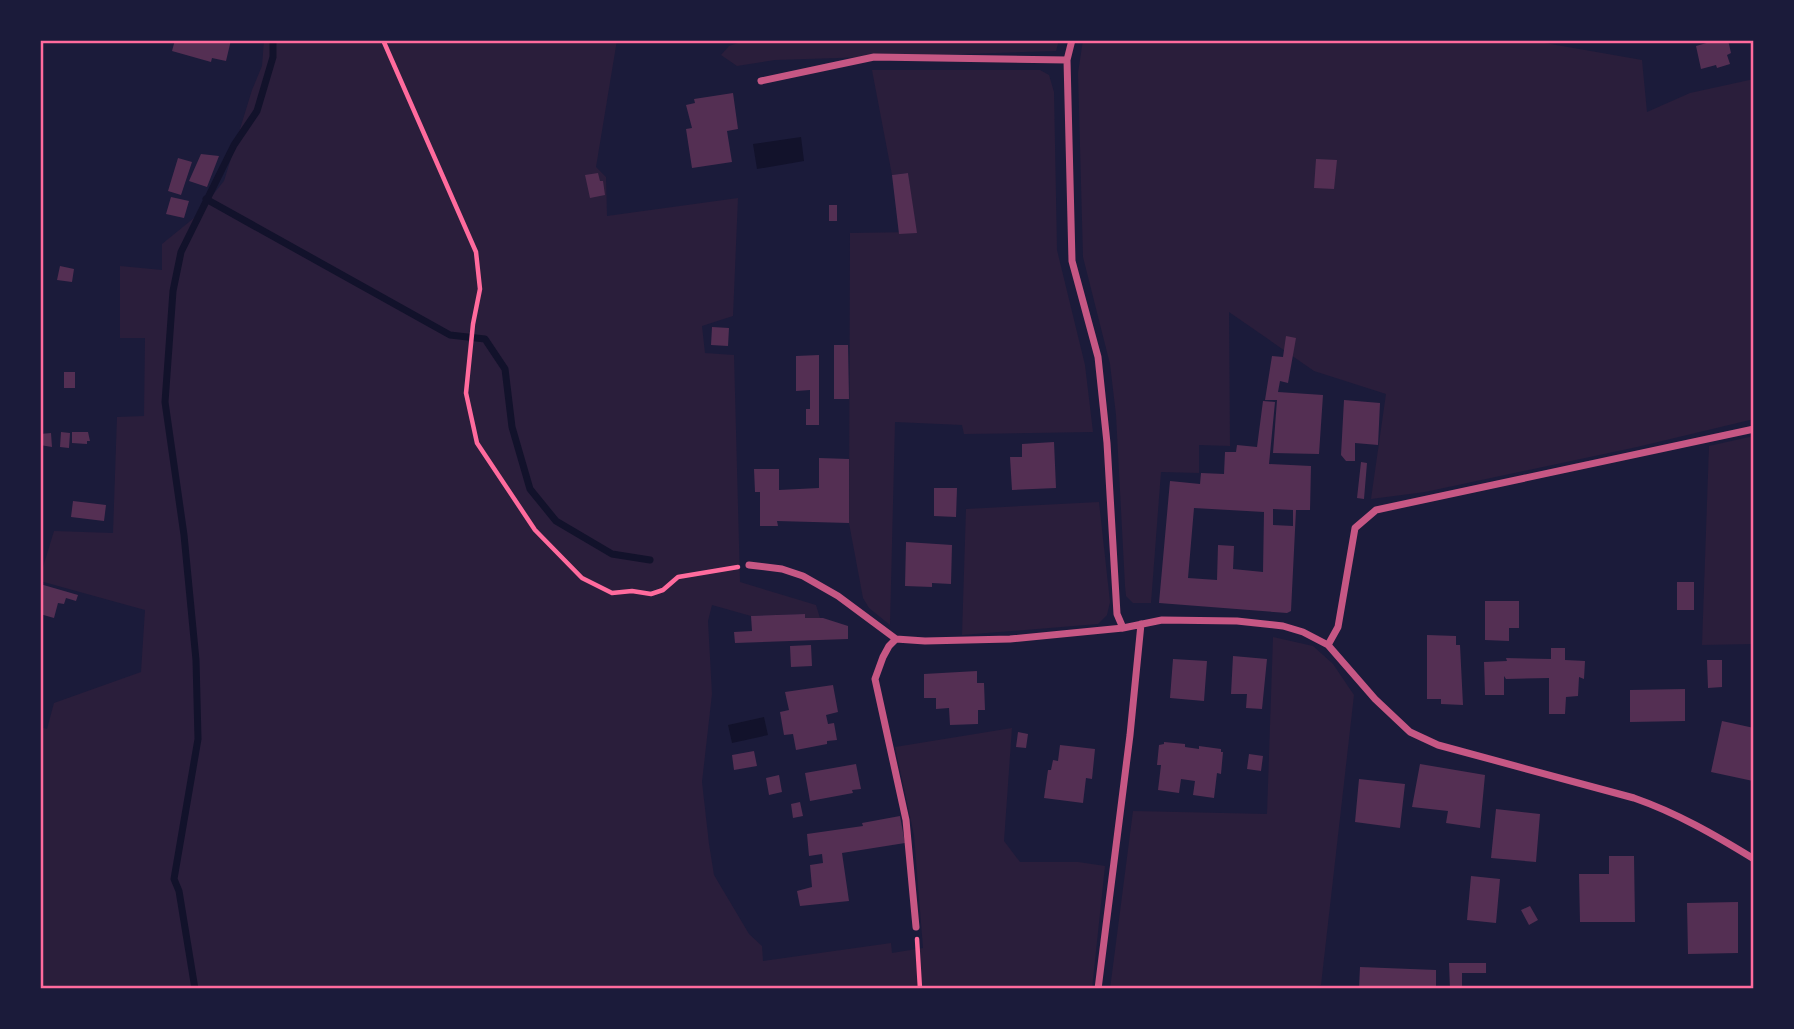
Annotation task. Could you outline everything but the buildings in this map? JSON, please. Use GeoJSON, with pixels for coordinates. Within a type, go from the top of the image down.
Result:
{"type":"FeatureCollection","features":[{"type":"Feature","properties":{"kind":"street"},"geometry":{"type":"LineString","coordinates":[[1072,40],[1067,60],[1072,261],[1098,357],[1107,443],[1117,614],[1123,628]]}},
{"type":"Feature","properties":{"kind":"street"},"geometry":{"type":"LineString","coordinates":[[761,81],[874,57],[1067,60]]}},
{"type":"Feature","properties":{"kind":"street"},"geometry":{"type":"LineString","coordinates":[[1328,645],[1338,626],[1355,528],[1376,510],[1754,429]]}},
{"type":"Feature","properties":{"kind":"street"},"geometry":{"type":"LineString","coordinates":[[749,565],[782,569],[803,576],[838,596],[896,639],[1010,639],[1123,628],[1181,619],[1283,625],[1304,632],[1328,645],[1375,699],[1410,732],[1438,745],[1660,807],[1704,828],[1754,859]]}},
{"type":"Feature","properties":{"kind":"street"},"geometry":{"type":"LineString","coordinates":[[1098,989],[1141,624]]}},
{"type":"Feature","properties":{"kind":"street"},"geometry":{"type":"LineString","coordinates":[[896,639],[883,657],[875,680],[908,831],[916,927]]}},
{"type":"Feature","properties":{"kind":"path"},"geometry":{"type":"LineString","coordinates":[[383,40],[476,252],[480,289],[473,324],[466,393],[477,443],[535,530],[582,578],[612,593],[632,591],[651,594],[663,590],[678,578],[749,565]]}},
{"type":"Feature","properties":{"kind":"path"},"geometry":{"type":"LineString","coordinates":[[916,927],[920,989]]}},
{"type":"Feature","properties":{"kind":"shaded area"},"geometry":{"type":"Polygon","coordinates":[[[264,40],[617,40],[596,167],[606,177],[607,216],[738,198],[733,316],[702,326],[705,353],[734,355],[740,582],[816,605],[820,618],[805,618],[804,614],[751,616],[712,605],[708,621],[712,694],[702,782],[714,875],[749,934],[762,946],[763,961],[891,943],[892,953],[923,948],[914,835],[895,747],[1012,728],[1004,841],[1020,862],[1078,862],[1105,866],[1092,989],[40,989],[40,727],[47,729],[54,703],[141,672],[145,610],[40,581],[40,577],[54,531],[113,533],[117,417],[144,416],[145,338],[120,338],[120,266],[162,270],[162,244],[194,218],[224,181],[262,66],[264,40]]]}},
{"type":"Feature","properties":{"kind":"shaded area"},"geometry":{"type":"Polygon","coordinates":[[[747,40],[1059,40],[1056,51],[775,60],[737,66],[721,55],[729,46],[747,40]]]}},
{"type":"Feature","properties":{"kind":"shaded area"},"geometry":{"type":"Polygon","coordinates":[[[1083,40],[1528,40],[1642,60],[1647,112],[1690,93],[1754,79],[1754,419],[1425,492],[1371,499],[1386,394],[1314,371],[1229,312],[1230,446],[1199,445],[1199,473],[1161,472],[1151,603],[1133,603],[1126,596],[1125,586],[1116,415],[1110,364],[1083,257],[1078,73],[1083,40]]]}},
{"type":"Feature","properties":{"kind":"shaded area"},"geometry":{"type":"Polygon","coordinates":[[[872,70],[1040,70],[1049,75],[1054,92],[1057,250],[1085,365],[1093,432],[964,434],[962,425],[895,422],[890,625],[869,608],[863,598],[849,523],[850,233],[916,232],[908,173],[892,175],[872,70]]]}},
{"type":"Feature","properties":{"kind":"shaded area"},"geometry":{"type":"Polygon","coordinates":[[[801,137],[804,161],[757,169],[753,144],[801,137]]]}},
{"type":"Feature","properties":{"kind":"shaded area"},"geometry":{"type":"Polygon","coordinates":[[[1754,436],[1754,644],[1702,645],[1709,446],[1754,436]]]}},
{"type":"Feature","properties":{"kind":"shaded area"},"geometry":{"type":"Polygon","coordinates":[[[1099,502],[1110,602],[1107,615],[1098,624],[962,635],[966,509],[1099,502]]]}},
{"type":"Feature","properties":{"kind":"shaded area"},"geometry":{"type":"Polygon","coordinates":[[[1273,637],[1313,646],[1333,664],[1354,695],[1321,985],[1303,989],[1110,989],[1133,811],[1267,814],[1273,637]]]}},
{"type":"Feature","properties":{"kind":"shaded area"},"geometry":{"type":"Polygon","coordinates":[[[764,717],[768,735],[732,743],[728,725],[764,717]]]}},
{"type":"Feature","properties":{"kind":"waterway"},"geometry":{"type":"LineString","coordinates":[[195,989],[179,891],[174,879],[198,739],[196,660],[184,535],[165,402],[173,291],[181,252],[234,145],[257,111],[273,57],[273,40]]}},
{"type":"Feature","properties":{"kind":"waterway"},"geometry":{"type":"LineString","coordinates":[[206,199],[450,335],[485,339],[505,369],[512,427],[530,489],[556,521],[612,554],[650,560]]}}]}
